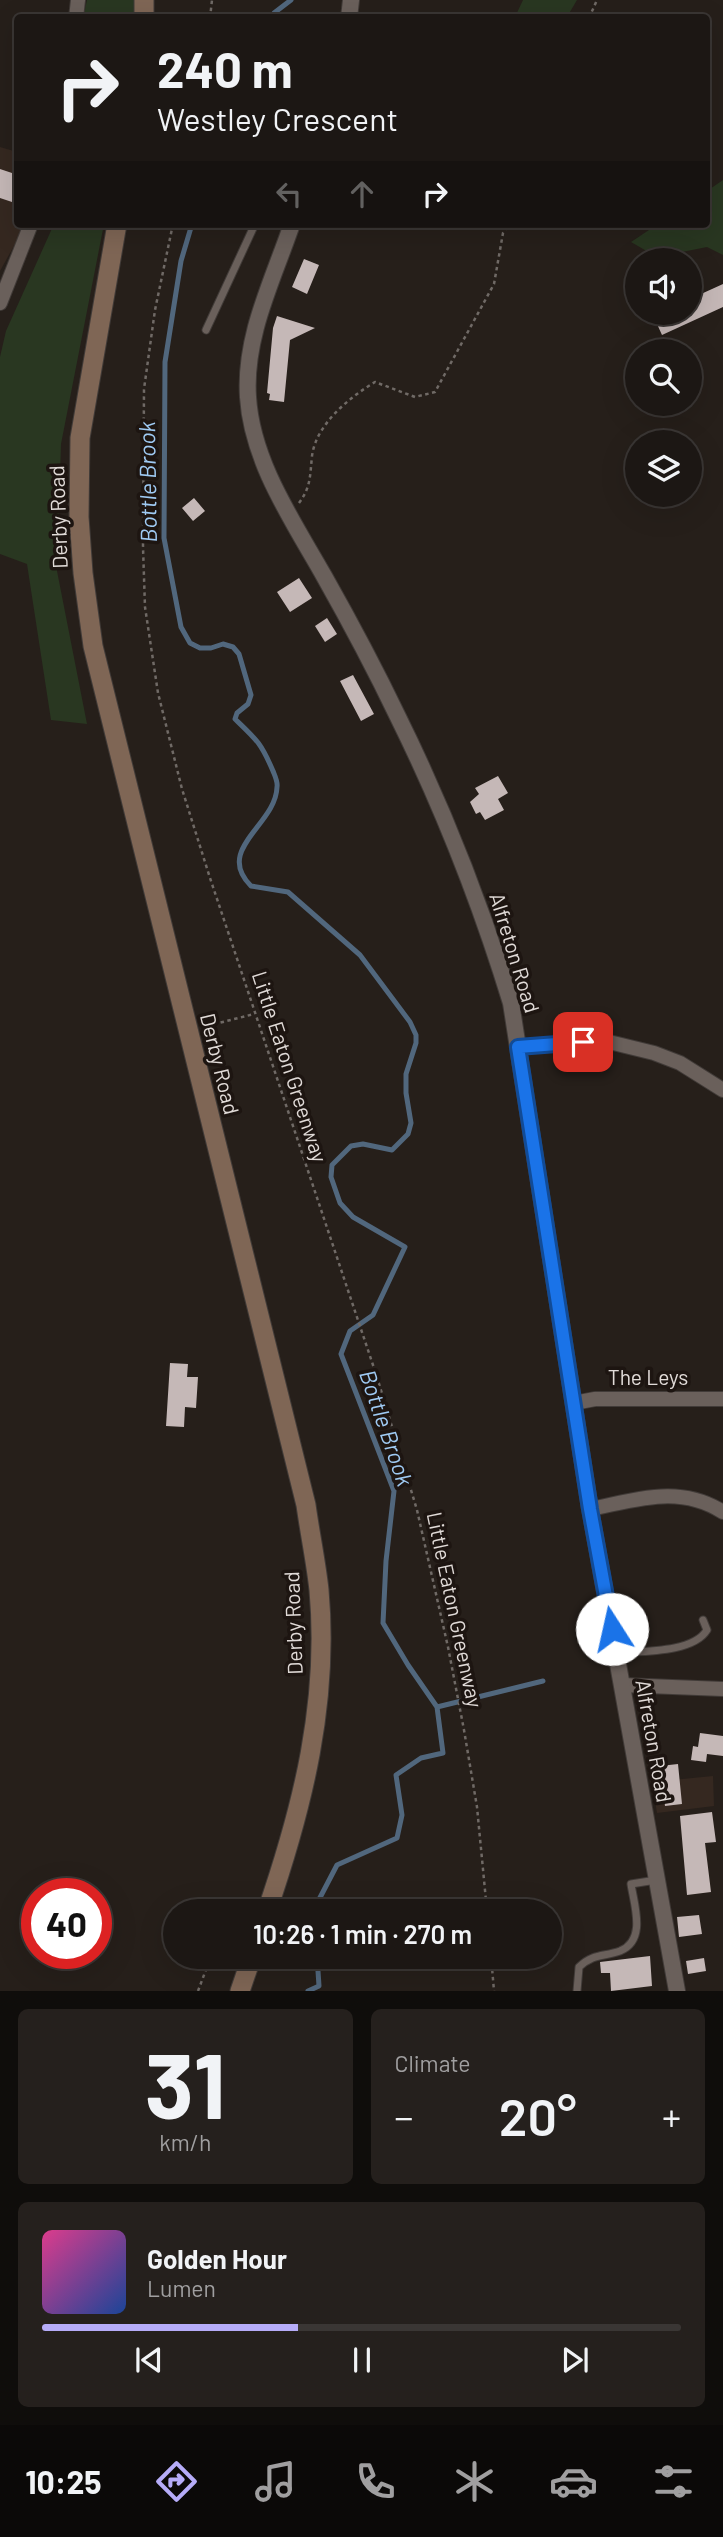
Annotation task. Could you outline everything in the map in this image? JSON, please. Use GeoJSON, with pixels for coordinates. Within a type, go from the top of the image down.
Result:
{"type":"FeatureCollection","features":[{"type":"Feature","properties":{"kind":"main road","name":"Derby Road"},"geometry":{"type":"LineString","coordinates":[[116,228],[80,438],[79,517],[93,646],[306,1505],[319,1591],[321,1651],[318,1705],[310,1763],[285,1858],[271,1899]]}},
{"type":"Feature","properties":{"kind":"main road"},"geometry":{"type":"LineString","coordinates":[[240,1991],[248,1969]]}},
{"type":"Feature","properties":{"kind":"street"},"geometry":{"type":"LineString","coordinates":[[0,303],[29,228]]}},
{"type":"Feature","properties":{"kind":"street","name":"Alfreton Road"},"geometry":{"type":"LineString","coordinates":[[291,228],[254,329],[248,371],[248,398],[255,431],[264,462],[286,508],[342,607],[399,718],[494,946],[511,1003],[590,1509],[677,1991]]}},
{"type":"Feature","properties":{"kind":"street"},"geometry":{"type":"LineString","coordinates":[[518,1047],[605,1041],[654,1053],[680,1063],[723,1090]]}},
{"type":"Feature","properties":{"kind":"street","name":"The Leys"},"geometry":{"type":"LineString","coordinates":[[574,1403],[595,1399],[723,1399]]}},
{"type":"Feature","properties":{"kind":"street"},"geometry":{"type":"LineString","coordinates":[[590,1509],[663,1495],[695,1498],[723,1512]]}},
{"type":"Feature","properties":{"kind":"street"},"geometry":{"type":"LineString","coordinates":[[622,1685],[723,1689]]}},
{"type":"Feature","properties":{"kind":"lane"},"geometry":{"type":"LineString","coordinates":[[206,330],[253,228]]}},
{"type":"Feature","properties":{"kind":"lane"},"geometry":{"type":"LineString","coordinates":[[616,1653],[691,1645],[702,1638],[707,1630],[703,1620]]}},
{"type":"Feature","properties":{"kind":"lane"},"geometry":{"type":"LineString","coordinates":[[577,1991],[579,1967],[588,1958],[620,1951],[632,1943],[637,1933],[631,1884],[657,1880]]}},
{"type":"Feature","properties":{"kind":"path","name":"Little Eaton Greenway"},"geometry":{"type":"LineString","coordinates":[[172,228],[155,310],[144,388],[145,607],[158,692],[182,789],[254,1014],[366,1344],[416,1510],[464,1730],[477,1807],[486,1899]]}},
{"type":"Feature","properties":{"kind":"path"},"geometry":{"type":"LineString","coordinates":[[286,508],[298,504],[308,491],[312,474],[312,454],[320,436],[329,421],[357,392],[375,382],[415,397],[435,392],[494,285],[503,233],[506,228]]}},
{"type":"Feature","properties":{"kind":"path"},"geometry":{"type":"LineString","coordinates":[[187,1031],[254,1014]]}},
{"type":"Feature","properties":{"kind":"path"},"geometry":{"type":"LineString","coordinates":[[198,1991],[206,1969]]}},
{"type":"Feature","properties":{"kind":"path"},"geometry":{"type":"LineString","coordinates":[[492,1969],[494,1991]]}},
{"type":"Feature","properties":{"kind":"shaded area"},"geometry":{"type":"Polygon","coordinates":[[[0,147],[14,151],[14,228],[24,228],[0,271],[0,147]]]}},
{"type":"Feature","properties":{"kind":"shaded area"},"geometry":{"type":"Polygon","coordinates":[[[713,1776],[714,1806],[657,1813],[652,1782],[713,1776]]]}},
{"type":"Feature","properties":{"kind":"green space"},"geometry":{"type":"Polygon","coordinates":[[[87,0],[134,0],[136,14],[84,14],[87,0]]]}},
{"type":"Feature","properties":{"kind":"green space"},"geometry":{"type":"Polygon","coordinates":[[[523,0],[577,0],[569,14],[516,14],[523,0]]]}},
{"type":"Feature","properties":{"kind":"green space"},"geometry":{"type":"Polygon","coordinates":[[[723,180],[723,255],[707,247],[641,248],[631,242],[652,228],[710,228],[710,189],[723,180]]]}},
{"type":"Feature","properties":{"kind":"green space"},"geometry":{"type":"Polygon","coordinates":[[[52,228],[103,228],[61,444],[57,571],[87,724],[51,720],[27,564],[0,554],[0,357],[6,331],[52,228]]]}},
{"type":"Feature","properties":{"kind":"building"},"geometry":{"type":"Polygon","coordinates":[[[0,169],[14,174],[14,203],[0,198],[0,169]]]}},
{"type":"Feature","properties":{"kind":"building"},"geometry":{"type":"Polygon","coordinates":[[[304,259],[319,265],[307,294],[292,287],[304,259]]]}},
{"type":"Feature","properties":{"kind":"building"},"geometry":{"type":"Polygon","coordinates":[[[723,284],[723,307],[702,317],[702,294],[723,284]]]}},
{"type":"Feature","properties":{"kind":"building"},"geometry":{"type":"Polygon","coordinates":[[[277,316],[315,328],[290,340],[284,402],[269,400],[270,394],[267,393],[273,328],[277,316]]]}},
{"type":"Feature","properties":{"kind":"building"},"geometry":{"type":"Polygon","coordinates":[[[657,325],[684,325],[662,335],[657,325]]]}},
{"type":"Feature","properties":{"kind":"building"},"geometry":{"type":"Polygon","coordinates":[[[194,498],[205,511],[193,521],[182,508],[194,498]]]}},
{"type":"Feature","properties":{"kind":"building"},"geometry":{"type":"Polygon","coordinates":[[[299,578],[312,598],[290,612],[277,592],[299,578]]]}},
{"type":"Feature","properties":{"kind":"building"},"geometry":{"type":"Polygon","coordinates":[[[327,618],[337,634],[325,642],[315,626],[327,618]]]}},
{"type":"Feature","properties":{"kind":"building"},"geometry":{"type":"Polygon","coordinates":[[[353,675],[374,714],[361,721],[340,681],[353,675]]]}},
{"type":"Feature","properties":{"kind":"building"},"geometry":{"type":"Polygon","coordinates":[[[498,776],[508,793],[498,799],[504,810],[485,820],[480,812],[476,814],[470,802],[479,794],[475,788],[498,776]]]}},
{"type":"Feature","properties":{"kind":"building"},"geometry":{"type":"Polygon","coordinates":[[[170,1363],[188,1364],[187,1377],[198,1377],[196,1408],[185,1407],[184,1427],[166,1426],[170,1363]]]}},
{"type":"Feature","properties":{"kind":"building"},"geometry":{"type":"Polygon","coordinates":[[[700,1733],[723,1736],[723,1756],[707,1754],[706,1762],[691,1760],[693,1746],[698,1747],[700,1733]]]}},
{"type":"Feature","properties":{"kind":"building"},"geometry":{"type":"Polygon","coordinates":[[[678,1764],[682,1804],[665,1806],[660,1766],[678,1764]]]}},
{"type":"Feature","properties":{"kind":"building"},"geometry":{"type":"Polygon","coordinates":[[[712,1812],[716,1842],[705,1843],[711,1892],[687,1895],[680,1816],[712,1812]]]}},
{"type":"Feature","properties":{"kind":"building"},"geometry":{"type":"Polygon","coordinates":[[[699,1915],[702,1934],[679,1937],[677,1917],[699,1915]]]}},
{"type":"Feature","properties":{"kind":"building"},"geometry":{"type":"Polygon","coordinates":[[[650,1956],[652,1986],[611,1991],[610,1973],[601,1973],[600,1962],[650,1956]]]}},
{"type":"Feature","properties":{"kind":"building"},"geometry":{"type":"Polygon","coordinates":[[[704,1958],[706,1971],[688,1974],[686,1961],[704,1958]]]}},
{"type":"Feature","properties":{"kind":"waterway","name":"Bottle Brook"},"geometry":{"type":"LineString","coordinates":[[274,14],[291,0]]}},
{"type":"Feature","properties":{"kind":"waterway","name":"Bottle Brook"},"geometry":{"type":"LineString","coordinates":[[191,228],[181,261],[165,362],[164,538],[181,627],[190,643],[200,648],[223,644],[233,647],[239,654],[251,695],[248,704],[237,713],[235,719],[262,748],[277,781],[274,801],[243,848],[239,860],[241,873],[251,886],[288,892],[360,955],[410,1022],[416,1035],[406,1074],[411,1123],[408,1134],[392,1150],[363,1144],[351,1146],[332,1165],[331,1177],[340,1203],[353,1217],[405,1247],[373,1315],[350,1331],[341,1354],[394,1491],[386,1561],[383,1623],[437,1707],[443,1753],[421,1758],[396,1775],[402,1815],[397,1838],[337,1865],[319,1899]]}},
{"type":"Feature","properties":{"kind":"waterway"},"geometry":{"type":"LineString","coordinates":[[437,1707],[543,1681]]}},
{"type":"Feature","properties":{"kind":"waterway","name":"Bottle Brook"},"geometry":{"type":"LineString","coordinates":[[308,1991],[319,1986],[318,1969]]}},
{"type":"Feature","properties":{"kind":"route"},"geometry":{"type":"LineString","coordinates":[[583,1042],[518,1047],[590,1509],[612,1629]]}}]}
